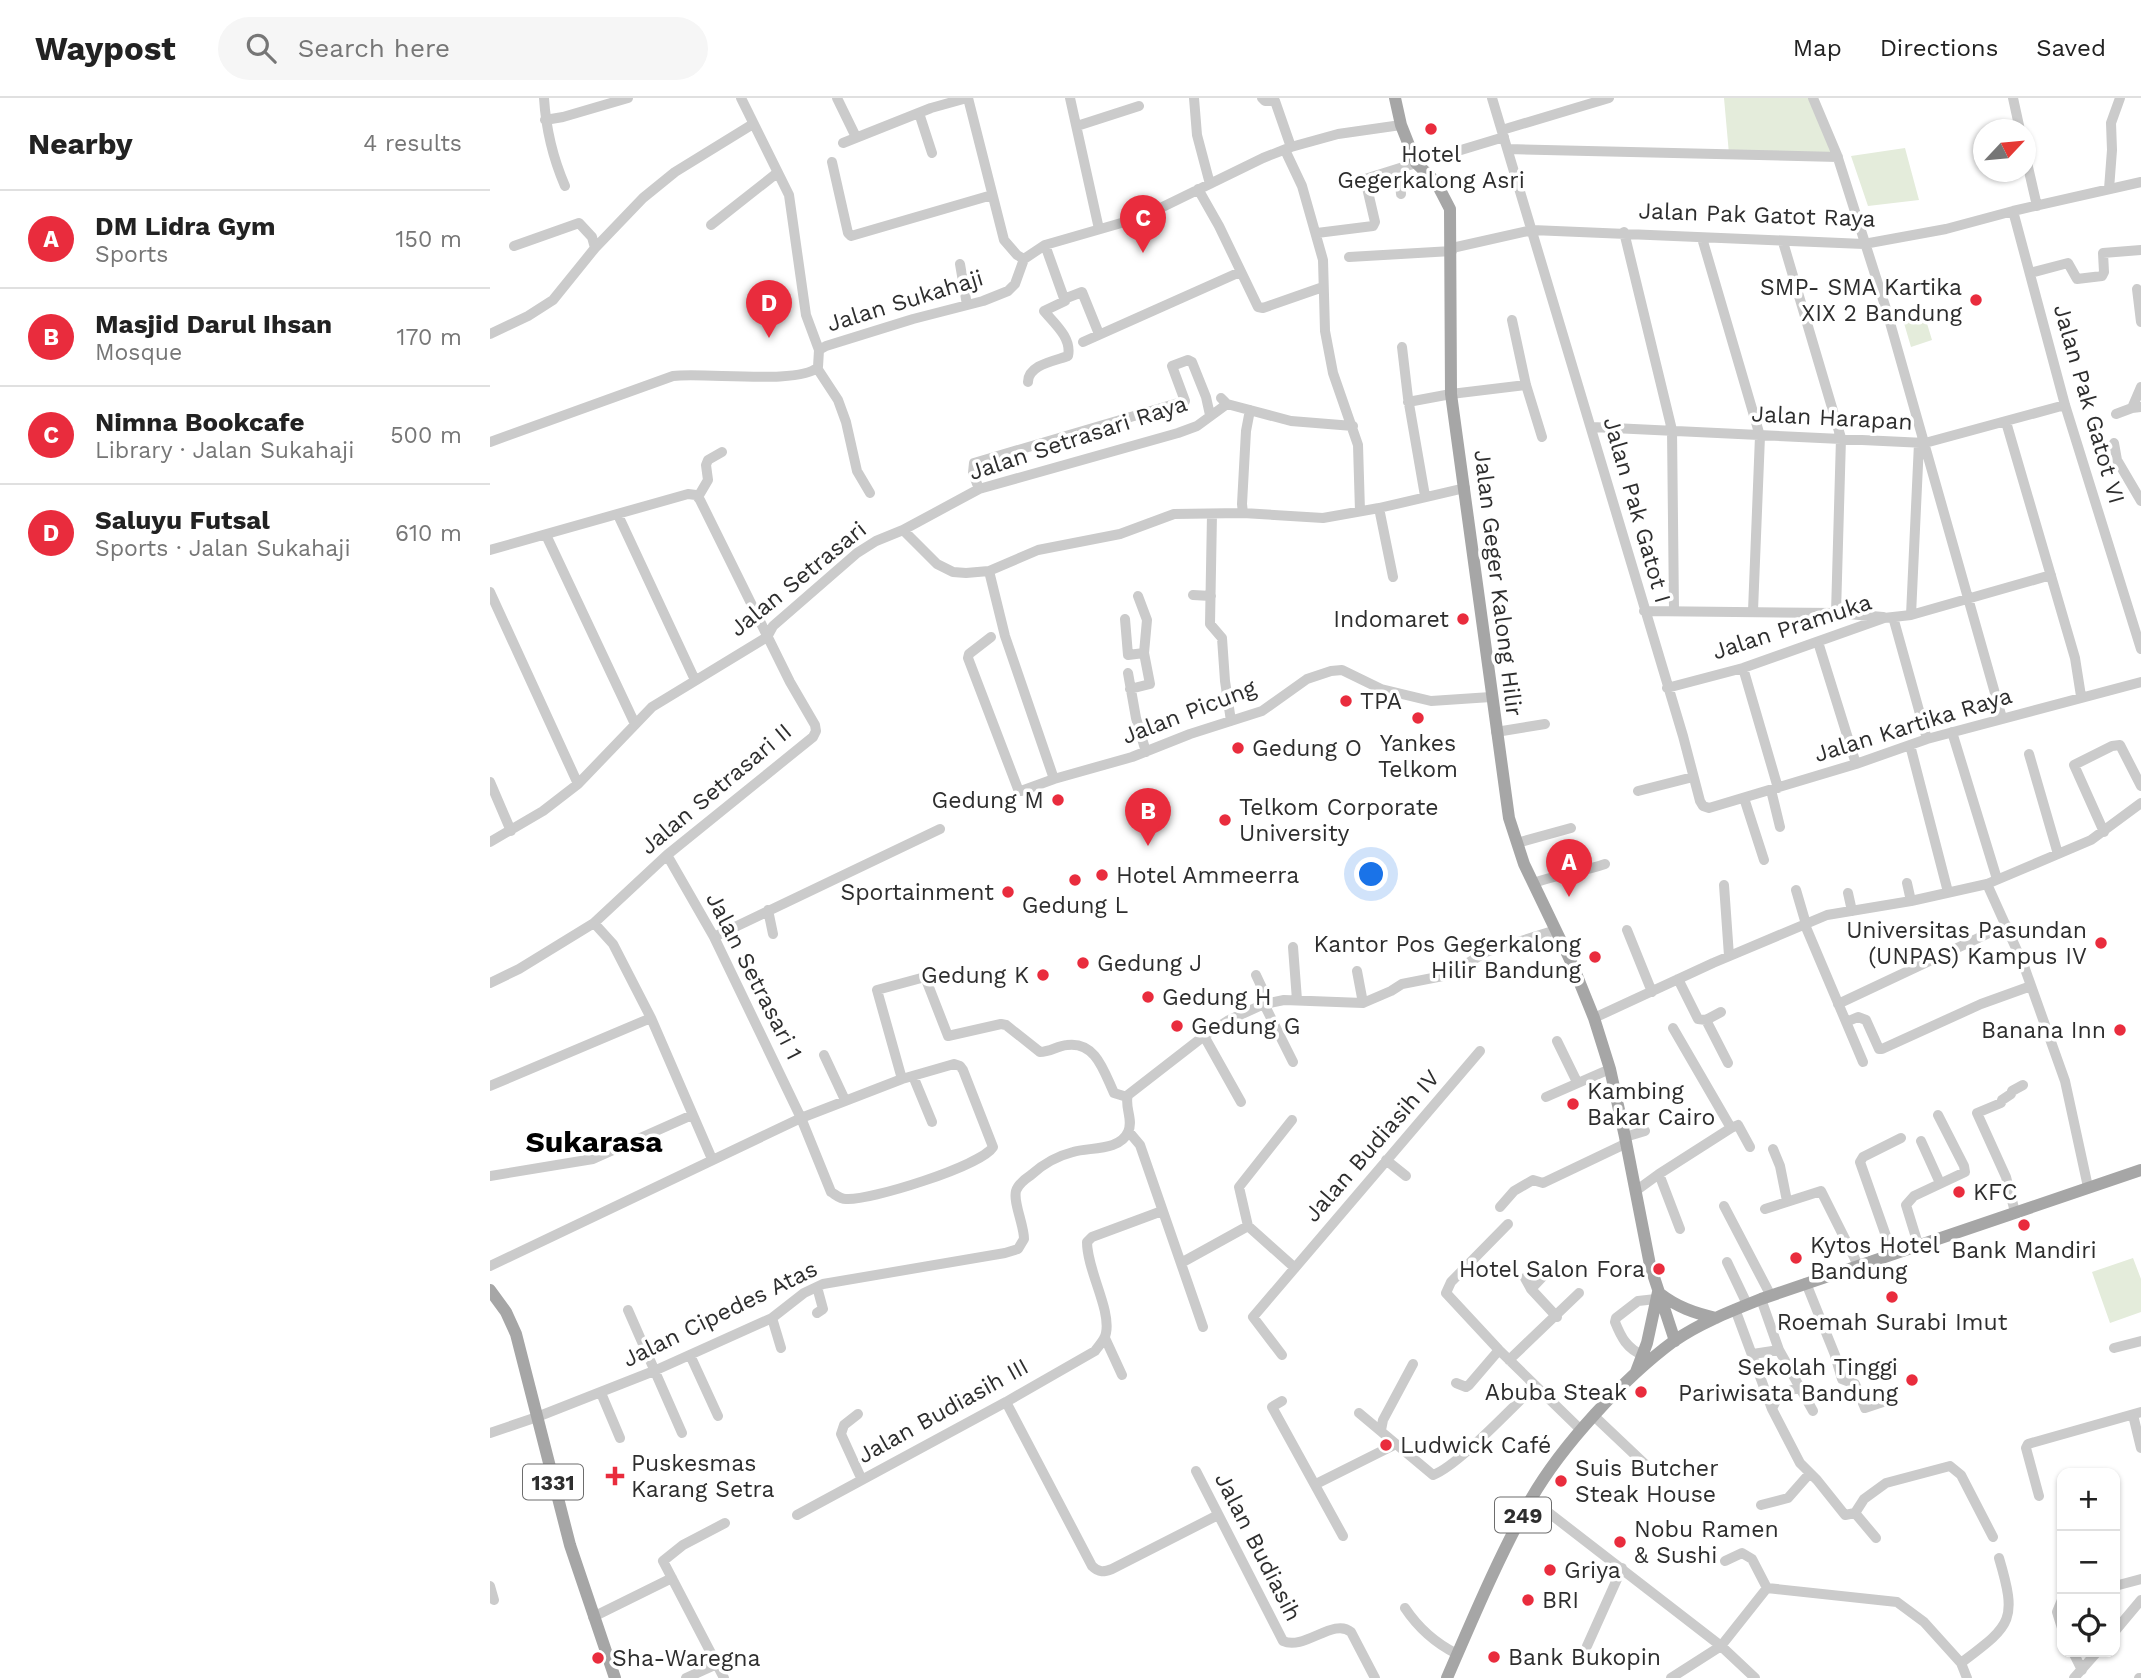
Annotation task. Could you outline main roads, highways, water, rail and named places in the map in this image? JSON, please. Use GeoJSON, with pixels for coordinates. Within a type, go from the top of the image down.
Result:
{"type":"FeatureCollection","features":[{"type":"Feature","properties":{"kind":"main road","name":"Jalan Geger Kalong Hilir"},"geometry":{"type":"LineString","coordinates":[[1395,98],[1401,125],[1416,163],[1434,181],[1447,201],[1452,250],[1451,394],[1508,818],[1594,1018],[1610,1069],[1657,1296],[1675,1341]]}},
{"type":"Feature","properties":{"kind":"main road","name":"249"},"geometry":{"type":"LineString","coordinates":[[1447,1678],[1531,1499],[1558,1458],[1581,1430],[1634,1376],[1675,1341],[1716,1318],[1766,1297],[2141,1170]]}},
{"type":"Feature","properties":{"kind":"main road","name":"1331"},"geometry":{"type":"LineString","coordinates":[[490,1290],[506,1312],[516,1334],[578,1573],[615,1678]]}},
{"type":"Feature","properties":{"kind":"main road"},"geometry":{"type":"LineString","coordinates":[[1634,1376],[1643,1355],[1657,1296],[1692,1312],[1716,1318]]}},
{"type":"Feature","properties":{"kind":"place","name":"Hotel Gegerkalong Asri"},"geometry":{"type":"Point","coordinates":[1431,129]}},
{"type":"Feature","properties":{"kind":"place","name":"Nimna Bookcafe"},"geometry":{"type":"Point","coordinates":[1143,253]}},
{"type":"Feature","properties":{"kind":"place","name":"SMP- SMA Kartika XIX 2 Bandung"},"geometry":{"type":"Point","coordinates":[1976,300]}},
{"type":"Feature","properties":{"kind":"place","name":"Saluyu Futsal"},"geometry":{"type":"Point","coordinates":[769,338]}},
{"type":"Feature","properties":{"kind":"place","name":"Indomaret"},"geometry":{"type":"Point","coordinates":[1463,619]}},
{"type":"Feature","properties":{"kind":"place","name":"TPA"},"geometry":{"type":"Point","coordinates":[1346,701]}},
{"type":"Feature","properties":{"kind":"place","name":"Yankes Telkom"},"geometry":{"type":"Point","coordinates":[1418,718]}},
{"type":"Feature","properties":{"kind":"place","name":"Gedung O"},"geometry":{"type":"Point","coordinates":[1238,748]}},
{"type":"Feature","properties":{"kind":"place","name":"Gedung M"},"geometry":{"type":"Point","coordinates":[1058,800]}},
{"type":"Feature","properties":{"kind":"place","name":"Telkom Corporate University"},"geometry":{"type":"Point","coordinates":[1225,820]}},
{"type":"Feature","properties":{"kind":"place","name":"Masjid Darul Ihsan"},"geometry":{"type":"Point","coordinates":[1148,846]}},
{"type":"Feature","properties":{"kind":"place","name":"Hotel Ammeerra"},"geometry":{"type":"Point","coordinates":[1102,875]}},
{"type":"Feature","properties":{"kind":"place","name":"Gedung L"},"geometry":{"type":"Point","coordinates":[1075,880]}},
{"type":"Feature","properties":{"kind":"place","name":"Sportainment"},"geometry":{"type":"Point","coordinates":[1008,892]}},
{"type":"Feature","properties":{"kind":"place","name":"DM Lidra Gym"},"geometry":{"type":"Point","coordinates":[1569,897]}},
{"type":"Feature","properties":{"kind":"place","name":"Universitas Pasundan (UNPAS) Kampus IV"},"geometry":{"type":"Point","coordinates":[2101,943]}},
{"type":"Feature","properties":{"kind":"place","name":"Kantor Pos Gegerkalong Hilir Bandung"},"geometry":{"type":"Point","coordinates":[1595,957]}},
{"type":"Feature","properties":{"kind":"place","name":"Gedung J"},"geometry":{"type":"Point","coordinates":[1083,963]}},
{"type":"Feature","properties":{"kind":"place","name":"Gedung K"},"geometry":{"type":"Point","coordinates":[1043,975]}},
{"type":"Feature","properties":{"kind":"place","name":"Gedung H"},"geometry":{"type":"Point","coordinates":[1148,997]}},
{"type":"Feature","properties":{"kind":"place","name":"Gedung G"},"geometry":{"type":"Point","coordinates":[1177,1026]}},
{"type":"Feature","properties":{"kind":"place","name":"Banana Inn"},"geometry":{"type":"Point","coordinates":[2120,1030]}},
{"type":"Feature","properties":{"kind":"place","name":"Kambing Bakar Cairo"},"geometry":{"type":"Point","coordinates":[1573,1104]}},
{"type":"Feature","properties":{"kind":"place","name":"KFC"},"geometry":{"type":"Point","coordinates":[1959,1192]}},
{"type":"Feature","properties":{"kind":"place","name":"Bank Mandiri"},"geometry":{"type":"Point","coordinates":[2024,1225]}},
{"type":"Feature","properties":{"kind":"place","name":"Kytos Hotel Bandung"},"geometry":{"type":"Point","coordinates":[1796,1258]}},
{"type":"Feature","properties":{"kind":"place","name":"Hotel Salon Fora"},"geometry":{"type":"Point","coordinates":[1659,1269]}},
{"type":"Feature","properties":{"kind":"place","name":"Roemah Surabi Imut"},"geometry":{"type":"Point","coordinates":[1892,1297]}},
{"type":"Feature","properties":{"kind":"place","name":"Sekolah Tinggi Pariwisata Bandung"},"geometry":{"type":"Point","coordinates":[1912,1380]}},
{"type":"Feature","properties":{"kind":"place","name":"Abuba Steak"},"geometry":{"type":"Point","coordinates":[1641,1392]}},
{"type":"Feature","properties":{"kind":"place","name":"Ludwick Café"},"geometry":{"type":"Point","coordinates":[1386,1445]}},
{"type":"Feature","properties":{"kind":"place","name":"Puskesmas Karang Setra"},"geometry":{"type":"Point","coordinates":[615,1476]}},
{"type":"Feature","properties":{"kind":"place","name":"Suis Butcher Steak House"},"geometry":{"type":"Point","coordinates":[1561,1481]}},
{"type":"Feature","properties":{"kind":"place","name":"Nobu Ramen & Sushi"},"geometry":{"type":"Point","coordinates":[1620,1542]}},
{"type":"Feature","properties":{"kind":"place","name":"Griya"},"geometry":{"type":"Point","coordinates":[1550,1570]}},
{"type":"Feature","properties":{"kind":"place","name":"BRI"},"geometry":{"type":"Point","coordinates":[1528,1600]}},
{"type":"Feature","properties":{"kind":"place","name":"Bank Bukopin"},"geometry":{"type":"Point","coordinates":[1494,1657]}},
{"type":"Feature","properties":{"kind":"place","name":"Sha-Waregna"},"geometry":{"type":"Point","coordinates":[598,1658]}},
{"type":"Feature","properties":{"kind":"district","name":"Sukarasa"},"geometry":{"type":"Point","coordinates":[594,1141]}}]}
